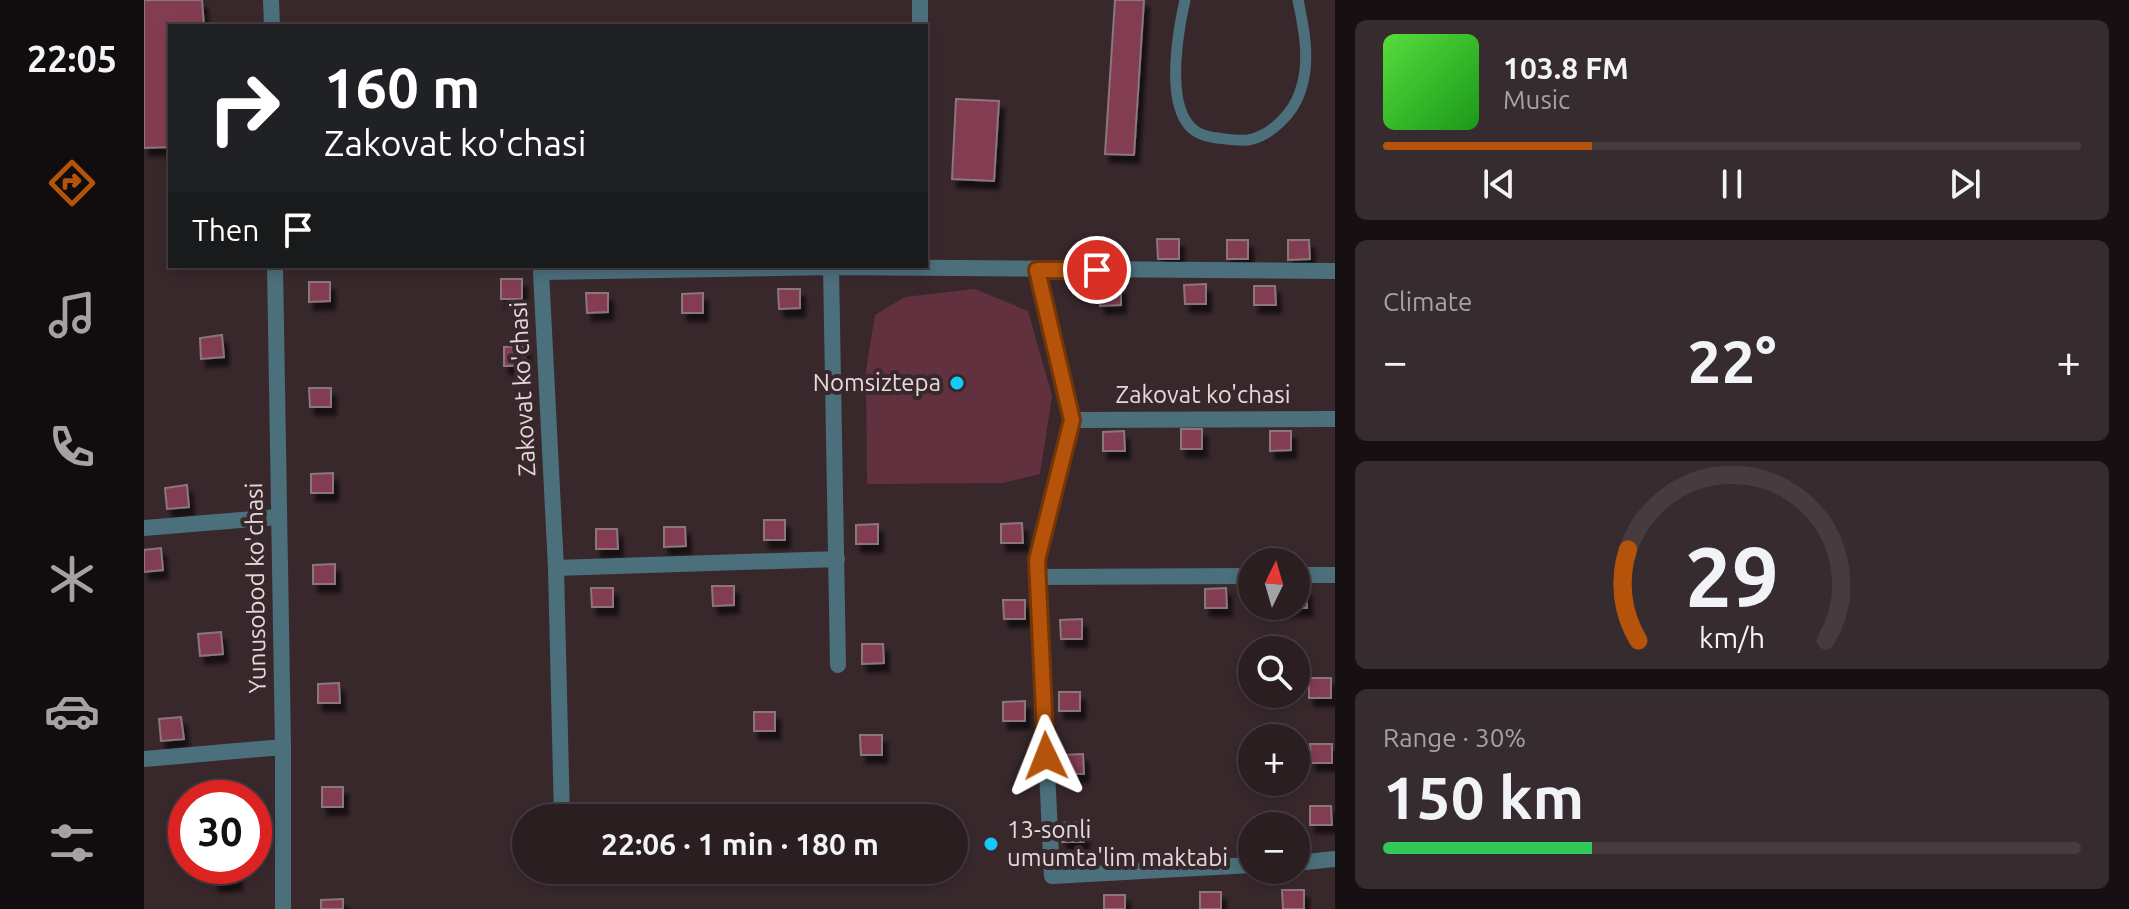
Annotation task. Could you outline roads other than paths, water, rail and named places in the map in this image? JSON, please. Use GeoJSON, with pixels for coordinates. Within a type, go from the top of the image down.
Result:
{"type":"FeatureCollection","features":[{"type":"Feature","properties":{"kind":"street"},"geometry":{"type":"LineString","coordinates":[[271,0],[272,24]]}},
{"type":"Feature","properties":{"kind":"street"},"geometry":{"type":"LineString","coordinates":[[920,0],[920,24]]}},
{"type":"Feature","properties":{"kind":"street","name":"Zakovat ko'chasi"},"geometry":{"type":"LineString","coordinates":[[928,267],[1335,271]]}},
{"type":"Feature","properties":{"kind":"street","name":"Yunusobod ko'chasi"},"geometry":{"type":"LineString","coordinates":[[275,268],[283,909]]}},
{"type":"Feature","properties":{"kind":"street","name":"Zakovat ko'chasi"},"geometry":{"type":"LineString","coordinates":[[562,804],[556,568],[541,272],[773,268]]}},
{"type":"Feature","properties":{"kind":"street"},"geometry":{"type":"LineString","coordinates":[[831,268],[838,665]]}},
{"type":"Feature","properties":{"kind":"street"},"geometry":{"type":"LineString","coordinates":[[1037,270],[1072,420],[1037,560],[1052,876],[1238,866]]}},
{"type":"Feature","properties":{"kind":"street","name":"Zakovat ko'chasi"},"geometry":{"type":"LineString","coordinates":[[1072,420],[1335,419]]}},
{"type":"Feature","properties":{"kind":"street"},"geometry":{"type":"LineString","coordinates":[[144,528],[278,517]]}},
{"type":"Feature","properties":{"kind":"street"},"geometry":{"type":"LineString","coordinates":[[556,568],[837,559]]}},
{"type":"Feature","properties":{"kind":"street"},"geometry":{"type":"LineString","coordinates":[[1310,575],[1335,575]]}},
{"type":"Feature","properties":{"kind":"street"},"geometry":{"type":"LineString","coordinates":[[1038,577],[1238,576]]}},
{"type":"Feature","properties":{"kind":"street"},"geometry":{"type":"LineString","coordinates":[[144,759],[283,747]]}},
{"type":"Feature","properties":{"kind":"street"},"geometry":{"type":"LineString","coordinates":[[1310,862],[1335,859]]}},
{"type":"Feature","properties":{"kind":"lane"},"geometry":{"type":"LineString","coordinates":[[1185,0],[1177,41],[1176,69],[1177,97],[1182,116],[1191,130],[1206,136],[1248,140],[1268,131],[1287,115],[1301,91],[1305,54],[1298,0]]}},
{"type":"Feature","properties":{"kind":"place","name":"Nomsiztepa"},"geometry":{"type":"Point","coordinates":[957,383]}},
{"type":"Feature","properties":{"kind":"place","name":"13-sonli umumta'lim maktabi"},"geometry":{"type":"Point","coordinates":[991,844]}}]}
